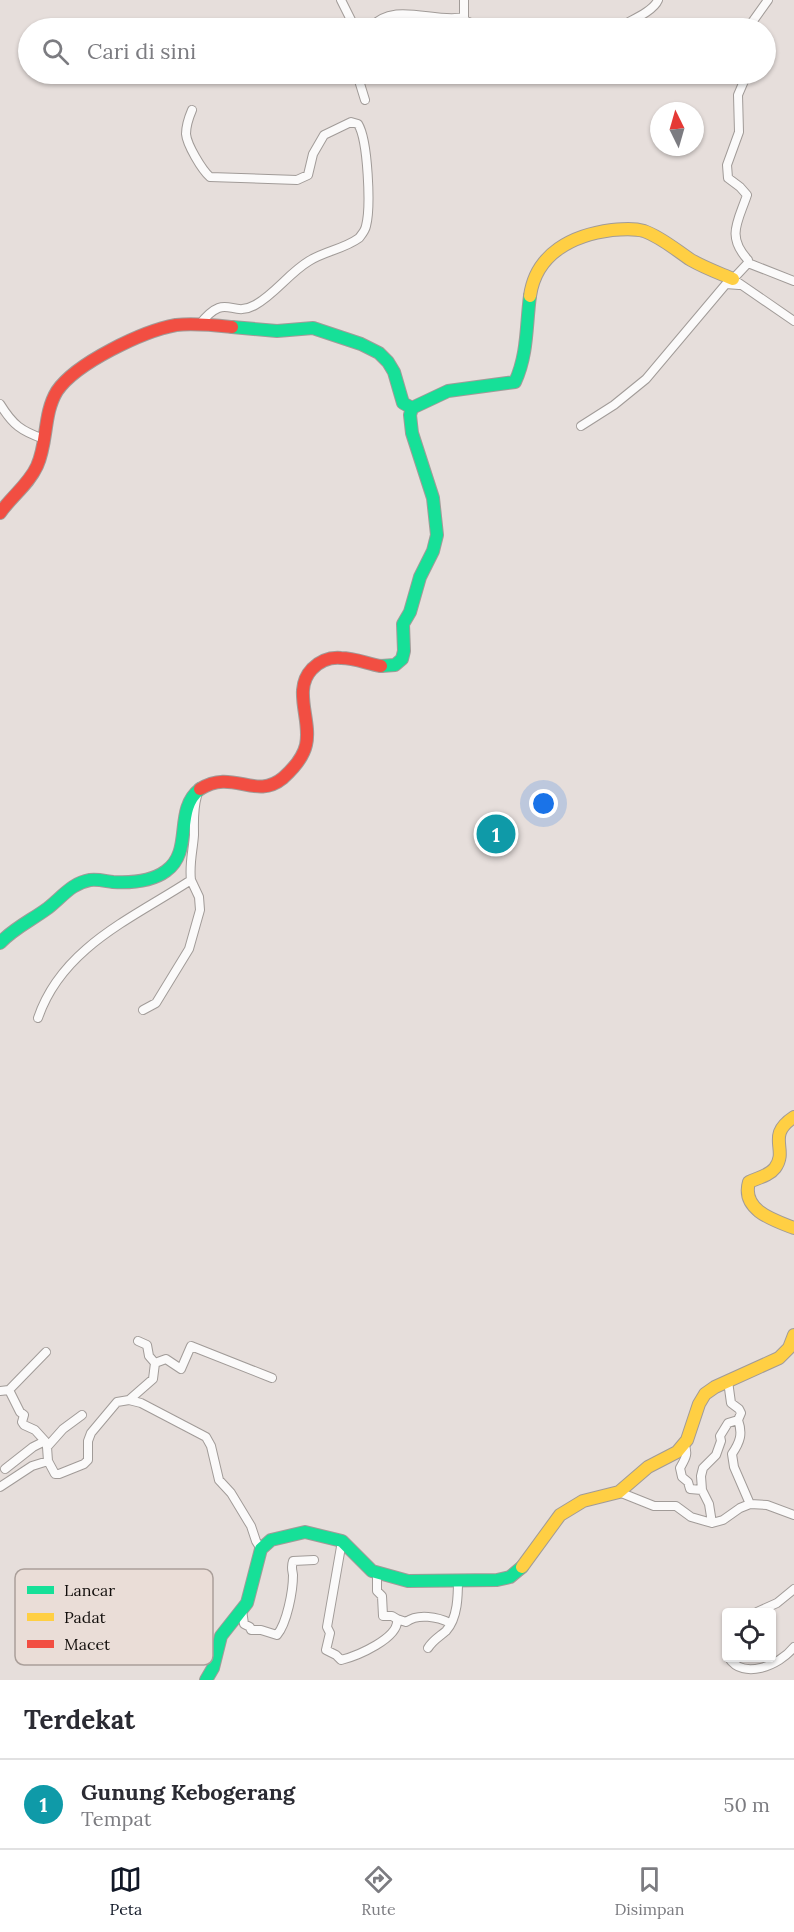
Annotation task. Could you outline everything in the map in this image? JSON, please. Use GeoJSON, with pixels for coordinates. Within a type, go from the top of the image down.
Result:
{"type":"FeatureCollection","features":[{"type":"Feature","properties":{"kind":"street"},"geometry":{"type":"LineString","coordinates":[[341,0],[349,18]]}},
{"type":"Feature","properties":{"kind":"street"},"geometry":{"type":"LineString","coordinates":[[381,18],[396,14],[464,18],[464,0]]}},
{"type":"Feature","properties":{"kind":"street"},"geometry":{"type":"LineString","coordinates":[[633,18],[652,9],[658,0]]}},
{"type":"Feature","properties":{"kind":"street"},"geometry":{"type":"LineString","coordinates":[[755,18],[768,0]]}},
{"type":"Feature","properties":{"kind":"street"},"geometry":{"type":"LineString","coordinates":[[360,84],[365,100]]}},
{"type":"Feature","properties":{"kind":"street"},"geometry":{"type":"LineString","coordinates":[[743,84],[738,95],[739,132],[726,171],[728,178],[741,187],[747,195],[734,231],[736,242],[748,263]]}},
{"type":"Feature","properties":{"kind":"street"},"geometry":{"type":"LineString","coordinates":[[192,110],[187,121],[186,135],[195,156],[210,177],[297,180],[304,178],[309,172],[311,158],[321,138],[328,132],[351,122],[358,124],[361,130],[367,169],[367,222],[359,238],[308,261],[254,306],[216,308],[199,326]]}},
{"type":"Feature","properties":{"kind":"street"},"geometry":{"type":"LineString","coordinates":[[0,513],[35,470],[44,439],[47,415],[56,393],[67,380],[127,343],[172,326],[221,326],[278,331],[314,328],[333,334],[383,356],[393,369],[404,404],[412,408],[448,391],[515,382],[523,367],[525,357],[527,308],[532,282],[552,252],[577,238],[605,231],[635,230],[647,232],[700,265],[733,279],[794,321]]}},
{"type":"Feature","properties":{"kind":"street"},"geometry":{"type":"LineString","coordinates":[[733,279],[748,263]]}},
{"type":"Feature","properties":{"kind":"street"},"geometry":{"type":"LineString","coordinates":[[748,263],[794,281]]}},
{"type":"Feature","properties":{"kind":"street"},"geometry":{"type":"LineString","coordinates":[[581,426],[614,405],[646,379],[726,284],[738,284],[756,293]]}},
{"type":"Feature","properties":{"kind":"street"},"geometry":{"type":"LineString","coordinates":[[0,404],[17,427],[44,439]]}},
{"type":"Feature","properties":{"kind":"street"},"geometry":{"type":"LineString","coordinates":[[0,943],[11,930],[42,913],[72,886],[94,880],[145,881],[170,868],[180,852],[186,807],[209,783],[232,782],[258,787],[269,786],[294,768],[307,746],[303,687],[308,674],[318,663],[328,658],[343,657],[387,668],[394,666],[402,658],[403,624],[410,611],[415,590],[437,534],[433,499],[409,423],[412,408]]}},
{"type":"Feature","properties":{"kind":"street"},"geometry":{"type":"LineString","coordinates":[[143,1010],[156,1003],[189,949],[200,910],[199,897],[191,880],[191,847],[194,838],[192,818],[198,792]]}},
{"type":"Feature","properties":{"kind":"street"},"geometry":{"type":"LineString","coordinates":[[38,1018],[52,986],[76,957],[110,929],[191,880]]}},
{"type":"Feature","properties":{"kind":"street"},"geometry":{"type":"LineString","coordinates":[[794,1117],[778,1131],[776,1166],[770,1172],[749,1182],[746,1192],[751,1203],[760,1212],[794,1228]]}},
{"type":"Feature","properties":{"kind":"street"},"geometry":{"type":"LineString","coordinates":[[206,1680],[213,1668],[221,1636],[246,1603],[261,1549],[271,1540],[297,1532],[305,1532],[342,1541],[365,1565],[377,1573],[413,1582],[458,1579],[497,1580],[515,1574],[565,1512],[583,1501],[619,1492],[648,1467],[672,1456],[684,1444],[701,1398],[709,1390],[779,1359],[789,1348],[794,1335]]}},
{"type":"Feature","properties":{"kind":"street"},"geometry":{"type":"LineString","coordinates":[[129,1400],[153,1379],[155,1363],[149,1356],[147,1345],[138,1341]]}},
{"type":"Feature","properties":{"kind":"street"},"geometry":{"type":"LineString","coordinates":[[155,1363],[166,1359],[182,1369],[191,1346],[272,1378]]}},
{"type":"Feature","properties":{"kind":"street"},"geometry":{"type":"LineString","coordinates":[[46,1352],[4,1390],[24,1415],[22,1422],[24,1425],[36,1430],[46,1444],[48,1461],[55,1474],[88,1461],[90,1433],[117,1402],[129,1400],[146,1405],[206,1437],[211,1446],[219,1480],[231,1493],[251,1526],[261,1549]]}},
{"type":"Feature","properties":{"kind":"street"},"geometry":{"type":"LineString","coordinates":[[728,1381],[731,1403],[741,1413],[738,1420],[741,1436],[732,1454],[734,1467],[750,1504]]}},
{"type":"Feature","properties":{"kind":"street"},"geometry":{"type":"LineString","coordinates":[[5,1469],[33,1447],[46,1444],[82,1415]]}},
{"type":"Feature","properties":{"kind":"street"},"geometry":{"type":"LineString","coordinates":[[712,1523],[709,1504],[702,1490],[703,1468],[716,1455],[721,1441],[720,1436],[728,1423],[738,1420]]}},
{"type":"Feature","properties":{"kind":"street"},"geometry":{"type":"LineString","coordinates":[[684,1444],[687,1450],[686,1458],[680,1468],[681,1477],[688,1482],[690,1489],[702,1490]]}},
{"type":"Feature","properties":{"kind":"street"},"geometry":{"type":"LineString","coordinates":[[0,1487],[32,1466],[48,1461]]}},
{"type":"Feature","properties":{"kind":"street"},"geometry":{"type":"LineString","coordinates":[[619,1492],[654,1506],[676,1506],[691,1517],[712,1523],[723,1520],[750,1504],[767,1505],[794,1515]]}},
{"type":"Feature","properties":{"kind":"street"},"geometry":{"type":"LineString","coordinates":[[342,1541],[327,1627],[330,1633],[326,1650],[341,1660],[352,1658],[385,1640],[395,1631],[397,1620]]}},
{"type":"Feature","properties":{"kind":"street"},"geometry":{"type":"LineString","coordinates":[[242,1609],[244,1624],[251,1630],[261,1630],[277,1635],[284,1623],[290,1600],[293,1561],[314,1560]]}},
{"type":"Feature","properties":{"kind":"street"},"geometry":{"type":"LineString","coordinates":[[377,1573],[377,1591],[382,1596],[382,1616],[392,1616],[406,1622],[412,1618],[438,1617],[450,1623]]}},
{"type":"Feature","properties":{"kind":"street"},"geometry":{"type":"LineString","coordinates":[[428,1648],[448,1629],[457,1608],[458,1579]]}},
{"type":"Feature","properties":{"kind":"street"},"geometry":{"type":"LineString","coordinates":[[766,1608],[777,1603],[794,1589]]}},
{"type":"Feature","properties":{"kind":"street"},"geometry":{"type":"LineString","coordinates":[[731,1662],[742,1677],[751,1675],[762,1672],[780,1661],[794,1647]]}},
{"type":"Feature","properties":{"kind":"traffic: fast"},"geometry":{"type":"LineString","coordinates":[[232,327],[277,331],[313,328],[361,344],[379,353],[388,362],[394,372],[403,403],[412,408],[448,391],[515,382],[524,350],[530,296]]}},
{"type":"Feature","properties":{"kind":"traffic: fast"},"geometry":{"type":"LineString","coordinates":[[381,666],[395,665],[402,659],[403,624],[410,612],[420,577],[433,551],[437,535],[433,498],[412,433],[410,415],[412,408]]}},
{"type":"Feature","properties":{"kind":"traffic: fast"},"geometry":{"type":"LineString","coordinates":[[0,943],[78,884],[93,880],[141,881],[154,878],[166,871],[174,863],[179,853],[187,808],[200,789]]}},
{"type":"Feature","properties":{"kind":"traffic: fast"},"geometry":{"type":"LineString","coordinates":[[206,1680],[213,1668],[221,1636],[247,1603],[261,1549],[271,1540],[305,1532],[342,1541],[372,1571],[408,1581],[497,1580],[510,1577],[522,1567]]}},
{"type":"Feature","properties":{"kind":"traffic: slow"},"geometry":{"type":"LineString","coordinates":[[530,296],[540,268],[559,249],[584,236],[616,230],[644,231],[691,260],[733,279]]}},
{"type":"Feature","properties":{"kind":"traffic: slow"},"geometry":{"type":"LineString","coordinates":[[794,1117],[781,1130],[780,1155],[775,1168],[766,1175],[749,1182],[748,1192],[754,1207],[768,1217],[794,1228]]}},
{"type":"Feature","properties":{"kind":"traffic: slow"},"geometry":{"type":"LineString","coordinates":[[522,1567],[560,1515],[583,1501],[619,1492],[648,1467],[677,1452],[687,1440],[699,1404],[705,1394],[715,1387],[779,1358],[789,1348],[794,1335]]}},
{"type":"Feature","properties":{"kind":"traffic: jam"},"geometry":{"type":"LineString","coordinates":[[0,513],[34,473],[43,447],[47,419],[53,400],[66,380],[94,359],[129,341],[162,328],[190,324],[232,327]]}},
{"type":"Feature","properties":{"kind":"traffic: jam"},"geometry":{"type":"LineString","coordinates":[[200,789],[212,783],[223,782],[263,786],[273,784],[283,778],[297,763],[306,745],[307,726],[303,686],[312,669],[325,660],[333,658],[351,659],[381,666]]}},
{"type":"Feature","properties":{"kind":"place","name":"Gunung Kebogerang"},"geometry":{"type":"Point","coordinates":[496,834]}}]}
